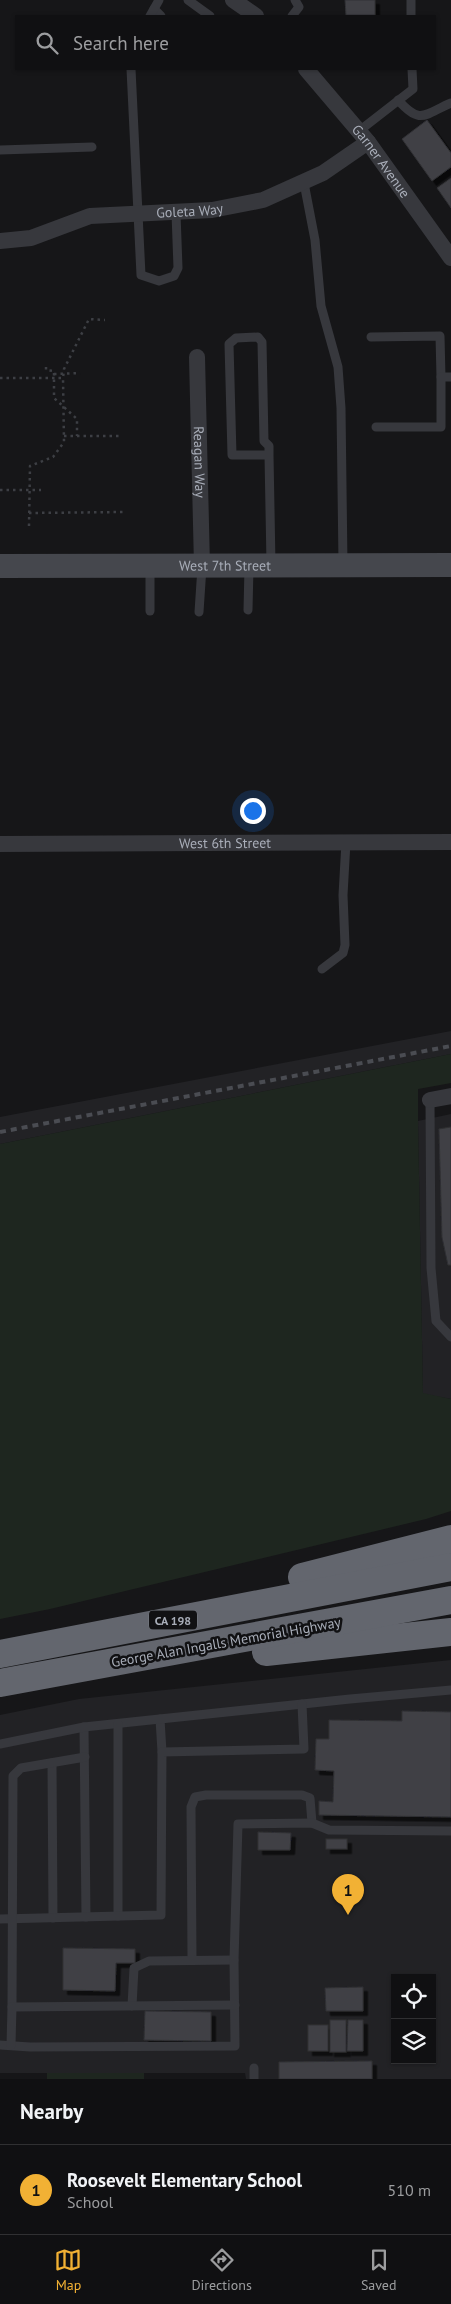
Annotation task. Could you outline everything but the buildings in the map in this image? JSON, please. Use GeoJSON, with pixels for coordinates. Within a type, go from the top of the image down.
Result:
{"type":"FeatureCollection","features":[{"type":"Feature","properties":{"kind":"highway"},"geometry":{"type":"LineString","coordinates":[[46,1644],[451,1539]]}},
{"type":"Feature","properties":{"kind":"highway","name":"CA 198"},"geometry":{"type":"LineString","coordinates":[[0,1654],[451,1567]]}},
{"type":"Feature","properties":{"kind":"highway","name":"George Alan Ingalls Memorial Highway"},"geometry":{"type":"LineString","coordinates":[[0,1683],[451,1600]]}},
{"type":"Feature","properties":{"kind":"highway"},"geometry":{"type":"LineString","coordinates":[[58,1672],[451,1632]]}},
{"type":"Feature","properties":{"kind":"street"},"geometry":{"type":"LineString","coordinates":[[233,0],[255,15]]}},
{"type":"Feature","properties":{"kind":"street","name":"Garner Avenue"},"geometry":{"type":"LineString","coordinates":[[307,70],[364,137],[451,258]]}},
{"type":"Feature","properties":{"kind":"street","name":"Goleta Way"},"geometry":{"type":"LineString","coordinates":[[0,241],[31,238],[90,216],[176,213],[241,206],[263,200],[324,173],[364,137]]}},
{"type":"Feature","properties":{"kind":"street","name":"Reagan Way"},"geometry":{"type":"LineString","coordinates":[[197,357],[202,566]]}},
{"type":"Feature","properties":{"kind":"street","name":"West 7th Street"},"geometry":{"type":"LineString","coordinates":[[0,566],[451,565]]}},
{"type":"Feature","properties":{"kind":"street","name":"West 6th Street"},"geometry":{"type":"LineString","coordinates":[[0,844],[451,842]]}},
{"type":"Feature","properties":{"kind":"street"},"geometry":{"type":"LineString","coordinates":[[430,1100],[451,1096]]}},
{"type":"Feature","properties":{"kind":"lane"},"geometry":{"type":"LineString","coordinates":[[152,13],[159,0]]}},
{"type":"Feature","properties":{"kind":"lane"},"geometry":{"type":"LineString","coordinates":[[188,0],[209,15]]}},
{"type":"Feature","properties":{"kind":"lane"},"geometry":{"type":"LineString","coordinates":[[293,15],[299,7],[295,0]]}},
{"type":"Feature","properties":{"kind":"lane"},"geometry":{"type":"LineString","coordinates":[[411,0],[411,15]]}},
{"type":"Feature","properties":{"kind":"lane"},"geometry":{"type":"LineString","coordinates":[[131,70],[141,275],[159,281],[174,276],[178,268],[176,213]]}},
{"type":"Feature","properties":{"kind":"lane"},"geometry":{"type":"LineString","coordinates":[[364,137],[398,100],[413,89],[412,70]]}},
{"type":"Feature","properties":{"kind":"lane"},"geometry":{"type":"LineString","coordinates":[[398,100],[410,113],[425,116],[451,104]]}},
{"type":"Feature","properties":{"kind":"lane"},"geometry":{"type":"LineString","coordinates":[[0,150],[92,147]]}},
{"type":"Feature","properties":{"kind":"lane"},"geometry":{"type":"LineString","coordinates":[[304,183],[314,240],[321,306],[338,367],[341,408],[343,566]]}},
{"type":"Feature","properties":{"kind":"lane"},"geometry":{"type":"LineString","coordinates":[[371,337],[440,336],[441,427],[376,427]]}},
{"type":"Feature","properties":{"kind":"lane"},"geometry":{"type":"LineString","coordinates":[[248,610],[260,566],[269,455],[268,446],[264,442],[262,342],[258,337],[236,338],[229,344],[232,456],[269,455]]}},
{"type":"Feature","properties":{"kind":"lane"},"geometry":{"type":"LineString","coordinates":[[441,377],[451,377]]}},
{"type":"Feature","properties":{"kind":"lane"},"geometry":{"type":"LineString","coordinates":[[150,566],[150,611]]}},
{"type":"Feature","properties":{"kind":"lane"},"geometry":{"type":"LineString","coordinates":[[199,612],[202,566]]}},
{"type":"Feature","properties":{"kind":"lane"},"geometry":{"type":"LineString","coordinates":[[322,970],[343,953],[345,945],[343,895],[346,842]]}},
{"type":"Feature","properties":{"kind":"lane"},"geometry":{"type":"LineString","coordinates":[[430,1100],[432,1268],[436,1321],[451,1337]]}},
{"type":"Feature","properties":{"kind":"lane"},"geometry":{"type":"LineString","coordinates":[[0,1744],[84,1727],[451,1690]]}},
{"type":"Feature","properties":{"kind":"lane"},"geometry":{"type":"LineString","coordinates":[[162,1752],[304,1749],[302,1704]]}},
{"type":"Feature","properties":{"kind":"lane"},"geometry":{"type":"LineString","coordinates":[[0,1918],[160,1915],[162,1752],[160,1719]]}},
{"type":"Feature","properties":{"kind":"lane"},"geometry":{"type":"LineString","coordinates":[[118,1724],[118,1916]]}},
{"type":"Feature","properties":{"kind":"lane"},"geometry":{"type":"LineString","coordinates":[[84,1727],[86,1917]]}},
{"type":"Feature","properties":{"kind":"lane"},"geometry":{"type":"LineString","coordinates":[[11,2045],[13,1776],[21,1768],[84,1757]]}},
{"type":"Feature","properties":{"kind":"lane"},"geometry":{"type":"LineString","coordinates":[[52,1763],[53,1918]]}},
{"type":"Feature","properties":{"kind":"lane"},"geometry":{"type":"LineString","coordinates":[[192,1959],[191,1807],[195,1797],[206,1794],[302,1794],[310,1798],[312,1823]]}},
{"type":"Feature","properties":{"kind":"lane"},"geometry":{"type":"LineString","coordinates":[[0,2045],[30,2047],[235,2046],[234,1960],[238,1824],[312,1823],[329,1830],[451,1831]]}},
{"type":"Feature","properties":{"kind":"lane"},"geometry":{"type":"LineString","coordinates":[[132,2006],[134,1968],[149,1961],[234,1960]]}},
{"type":"Feature","properties":{"kind":"lane"},"geometry":{"type":"LineString","coordinates":[[12,2007],[235,2004]]}},
{"type":"Feature","properties":{"kind":"lane"},"geometry":{"type":"LineString","coordinates":[[254,2068],[254,2079]]}},
{"type":"Feature","properties":{"kind":"path"},"geometry":{"type":"LineString","coordinates":[[29,526],[30,466],[53,457],[64,442],[64,374],[89,319],[105,320]]}},
{"type":"Feature","properties":{"kind":"path"},"geometry":{"type":"LineString","coordinates":[[46,367],[46,370],[54,371],[54,398],[77,419],[77,436]]}},
{"type":"Feature","properties":{"kind":"path"},"geometry":{"type":"LineString","coordinates":[[54,374],[80,373]]}},
{"type":"Feature","properties":{"kind":"path"},"geometry":{"type":"LineString","coordinates":[[0,378],[64,378]]}},
{"type":"Feature","properties":{"kind":"path"},"geometry":{"type":"LineString","coordinates":[[64,436],[121,436]]}},
{"type":"Feature","properties":{"kind":"path"},"geometry":{"type":"LineString","coordinates":[[0,490],[41,490]]}},
{"type":"Feature","properties":{"kind":"path"},"geometry":{"type":"LineString","coordinates":[[29,513],[123,512]]}},
{"type":"Feature","properties":{"kind":"shaded area"},"geometry":{"type":"Polygon","coordinates":[[[451,1031],[451,1054],[0,1144],[0,1117],[451,1031]]]}},
{"type":"Feature","properties":{"kind":"shaded area"},"geometry":{"type":"Polygon","coordinates":[[[451,1054],[451,1083],[418,1089],[418,1121],[423,1393],[451,1399],[451,1511],[426,1519],[50,1609],[0,1619],[0,1144],[451,1054]]]}},
{"type":"Feature","properties":{"kind":"shaded area"},"geometry":{"type":"Polygon","coordinates":[[[451,1114],[451,1399],[423,1394],[418,1121],[451,1114]]]}},
{"type":"Feature","properties":{"kind":"shaded area"},"geometry":{"type":"Polygon","coordinates":[[[451,1660],[451,2079],[246,2079],[245,2073],[0,2073],[0,1715],[79,1699],[451,1660]]]}},
{"type":"Feature","properties":{"kind":"shaded area"},"geometry":{"type":"Polygon","coordinates":[[[47,2073],[144,2073],[144,2079],[47,2079],[47,2073]]]}},
{"type":"Feature","properties":{"kind":"railway"},"geometry":{"type":"LineString","coordinates":[[0,1132],[451,1046]]}},
{"type":"Feature","properties":{"kind":"place","name":"Roosevelt Elementary School"},"geometry":{"type":"Point","coordinates":[348,1915]}}]}
